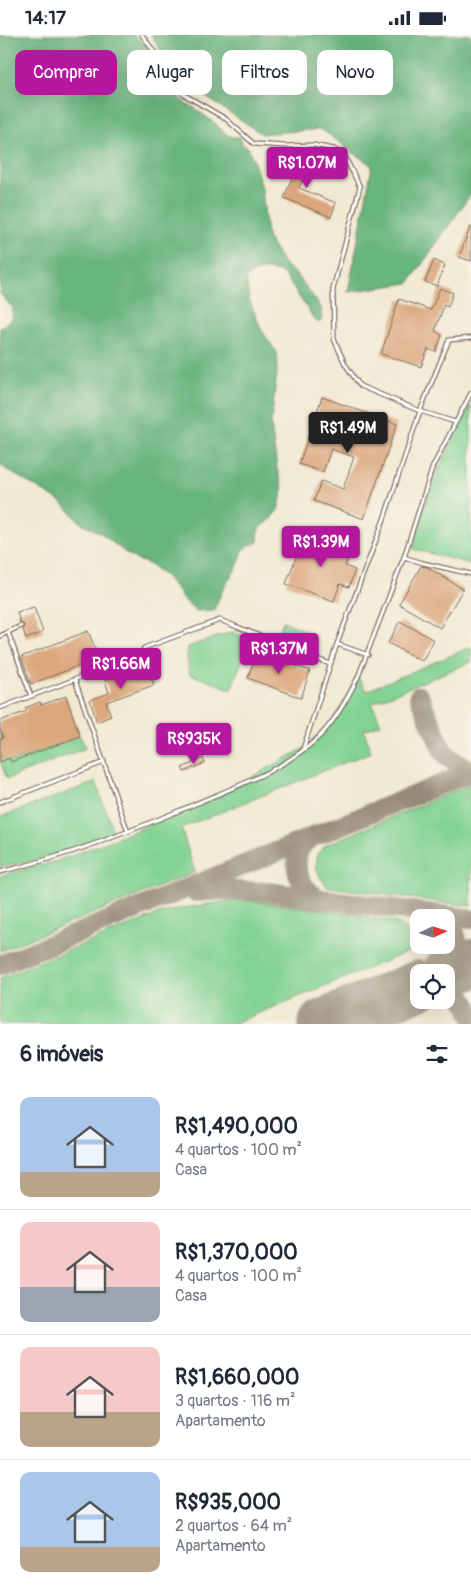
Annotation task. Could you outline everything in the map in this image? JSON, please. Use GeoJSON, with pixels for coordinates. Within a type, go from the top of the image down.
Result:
{"type":"FeatureCollection","features":[{"type":"Feature","properties":{"kind":"lane"},"geometry":{"type":"LineString","coordinates":[[142,35],[155,53],[167,76],[183,94],[226,119],[254,143],[285,146],[313,145],[334,149],[346,159],[360,187],[333,289],[334,339],[345,364],[360,386],[420,411],[455,423]]}},
{"type":"Feature","properties":{"kind":"lane"},"geometry":{"type":"LineString","coordinates":[[303,749],[330,664],[384,519],[420,411],[449,340],[471,338]]}},
{"type":"Feature","properties":{"kind":"lane"},"geometry":{"type":"LineString","coordinates":[[0,873],[94,846],[276,769],[318,737],[333,721],[351,693],[368,655],[404,557],[433,466],[471,393]]}},
{"type":"Feature","properties":{"kind":"lane"},"geometry":{"type":"LineString","coordinates":[[404,557],[471,574]]}},
{"type":"Feature","properties":{"kind":"lane"},"geometry":{"type":"LineString","coordinates":[[0,708],[141,654],[144,648],[220,620],[330,664]]}},
{"type":"Feature","properties":{"kind":"lane"},"geometry":{"type":"LineString","coordinates":[[0,636],[22,626]]}},
{"type":"Feature","properties":{"kind":"lane"},"geometry":{"type":"LineString","coordinates":[[8,632],[32,696]]}},
{"type":"Feature","properties":{"kind":"lane"},"geometry":{"type":"LineString","coordinates":[[337,644],[368,655]]}},
{"type":"Feature","properties":{"kind":"lane"},"geometry":{"type":"LineString","coordinates":[[75,679],[128,832]]}},
{"type":"Feature","properties":{"kind":"lane"},"geometry":{"type":"LineString","coordinates":[[0,802],[104,763]]}},
{"type":"Feature","properties":{"kind":"green space"},"geometry":{"type":"Polygon","coordinates":[[[0,35],[134,35],[148,50],[127,50],[127,95],[176,95],[187,105],[193,107],[216,124],[227,135],[240,137],[242,144],[248,147],[262,188],[267,237],[286,266],[298,276],[321,308],[322,320],[319,323],[314,319],[284,274],[264,270],[255,272],[246,278],[249,299],[262,331],[276,351],[278,363],[271,424],[277,469],[283,490],[278,510],[268,522],[259,528],[258,542],[248,546],[243,551],[237,567],[223,589],[214,610],[196,611],[180,596],[165,576],[147,563],[137,560],[123,551],[101,533],[81,523],[61,502],[0,464],[0,328],[12,318],[13,308],[0,294],[0,35]]]}},
{"type":"Feature","properties":{"kind":"green space"},"geometry":{"type":"Polygon","coordinates":[[[151,35],[471,35],[471,194],[409,283],[348,292],[372,166],[321,129],[262,134],[203,95],[212,95],[212,50],[160,50],[151,35]]]}},
{"type":"Feature","properties":{"kind":"green space"},"geometry":{"type":"Polygon","coordinates":[[[471,404],[471,564],[413,549],[429,492],[457,429],[471,404]]]}},
{"type":"Feature","properties":{"kind":"green space"},"geometry":{"type":"Polygon","coordinates":[[[283,621],[304,630],[298,645],[277,637],[283,621]]]}},
{"type":"Feature","properties":{"kind":"green space"},"geometry":{"type":"Polygon","coordinates":[[[231,632],[251,638],[231,689],[189,674],[188,647],[231,632]]]}},
{"type":"Feature","properties":{"kind":"green space"},"geometry":{"type":"Polygon","coordinates":[[[471,647],[471,662],[372,703],[381,724],[364,730],[371,752],[181,828],[195,872],[0,951],[0,876],[57,861],[130,833],[230,789],[303,749],[333,721],[358,677],[366,691],[471,647]]]}},
{"type":"Feature","properties":{"kind":"green space"},"geometry":{"type":"Polygon","coordinates":[[[0,730],[12,762],[80,736],[86,748],[7,779],[0,761],[0,730]]]}},
{"type":"Feature","properties":{"kind":"green space"},"geometry":{"type":"Polygon","coordinates":[[[96,782],[113,832],[58,853],[0,867],[0,817],[96,782]]]}},
{"type":"Feature","properties":{"kind":"green space"},"geometry":{"type":"Polygon","coordinates":[[[471,784],[471,906],[328,887],[320,877],[316,862],[324,846],[471,784]]]}},
{"type":"Feature","properties":{"kind":"green space"},"geometry":{"type":"Polygon","coordinates":[[[240,900],[309,908],[395,922],[407,932],[410,938],[410,948],[408,952],[232,1024],[0,1024],[0,978],[161,913],[188,907],[240,900]]]}},
{"type":"Feature","properties":{"kind":"building"},"geometry":{"type":"Polygon","coordinates":[[[303,149],[313,153],[299,188],[336,203],[331,217],[284,198],[303,149]]]}},
{"type":"Feature","properties":{"kind":"building"},"geometry":{"type":"Polygon","coordinates":[[[471,227],[471,261],[459,257],[471,227]]]}},
{"type":"Feature","properties":{"kind":"building"},"geometry":{"type":"Polygon","coordinates":[[[434,260],[445,265],[437,286],[425,282],[434,260]]]}},
{"type":"Feature","properties":{"kind":"building"},"geometry":{"type":"Polygon","coordinates":[[[440,288],[453,293],[448,307],[444,305],[435,331],[442,335],[436,352],[428,349],[421,367],[381,354],[399,299],[431,310],[440,288]]]}},
{"type":"Feature","properties":{"kind":"building"},"geometry":{"type":"Polygon","coordinates":[[[322,397],[397,424],[364,519],[314,501],[321,481],[343,489],[354,457],[331,449],[323,472],[299,464],[322,397]]]}},
{"type":"Feature","properties":{"kind":"building"},"geometry":{"type":"Polygon","coordinates":[[[305,533],[351,549],[345,566],[355,570],[349,587],[340,584],[334,601],[286,584],[305,533]]]}},
{"type":"Feature","properties":{"kind":"building"},"geometry":{"type":"Polygon","coordinates":[[[421,566],[427,567],[463,589],[440,628],[399,604],[421,566]]]}},
{"type":"Feature","properties":{"kind":"building"},"geometry":{"type":"Polygon","coordinates":[[[34,607],[43,632],[26,639],[23,629],[24,625],[20,623],[17,612],[34,607]]]}},
{"type":"Feature","properties":{"kind":"building"},"geometry":{"type":"Polygon","coordinates":[[[400,621],[434,640],[422,661],[388,643],[400,621]]]}},
{"type":"Feature","properties":{"kind":"building"},"geometry":{"type":"Polygon","coordinates":[[[88,631],[99,658],[31,684],[21,657],[88,631]]]}},
{"type":"Feature","properties":{"kind":"building"},"geometry":{"type":"Polygon","coordinates":[[[257,652],[310,671],[301,698],[248,678],[257,652]]]}},
{"type":"Feature","properties":{"kind":"building"},"geometry":{"type":"Polygon","coordinates":[[[147,665],[154,685],[106,702],[111,716],[97,722],[90,700],[109,693],[105,680],[147,665]]]}},
{"type":"Feature","properties":{"kind":"building"},"geometry":{"type":"Polygon","coordinates":[[[66,696],[80,736],[11,762],[10,758],[0,762],[0,739],[3,738],[0,730],[0,721],[27,711],[25,708],[40,702],[41,705],[66,696]]]}},
{"type":"Feature","properties":{"kind":"building"},"geometry":{"type":"Polygon","coordinates":[[[203,758],[205,763],[184,772],[182,768],[203,758]]]}},
{"type":"Feature","properties":{"kind":"taxiway"},"geometry":{"type":"LineString","coordinates":[[419,696],[443,751],[456,763],[471,769]]}},
{"type":"Feature","properties":{"kind":"taxiway"},"geometry":{"type":"LineString","coordinates":[[0,965],[471,772]]}},
{"type":"Feature","properties":{"kind":"taxiway"},"geometry":{"type":"LineString","coordinates":[[310,838],[298,852],[297,869],[304,886],[318,898]]}},
{"type":"Feature","properties":{"kind":"taxiway"},"geometry":{"type":"LineString","coordinates":[[195,892],[221,890],[268,892],[471,919]]}},
{"type":"Feature","properties":{"kind":"taxiway"},"geometry":{"type":"LineString","coordinates":[[455,934],[457,941],[455,954]]}},
{"type":"Feature","properties":{"kind":"taxiway"},"geometry":{"type":"LineString","coordinates":[[449,964],[455,954]]}},
{"type":"Feature","properties":{"kind":"taxiway"},"geometry":{"type":"LineString","coordinates":[[402,992],[410,990]]}},
{"type":"Feature","properties":{"kind":"taxiway"},"geometry":{"type":"LineString","coordinates":[[455,991],[462,997],[471,1015]]}},
{"type":"Feature","properties":{"kind":"runway"},"geometry":{"type":"LineString","coordinates":[[455,970],[471,964]]}},
{"type":"Feature","properties":{"kind":"runway"},"geometry":{"type":"LineString","coordinates":[[323,1024],[410,989]]}}]}
